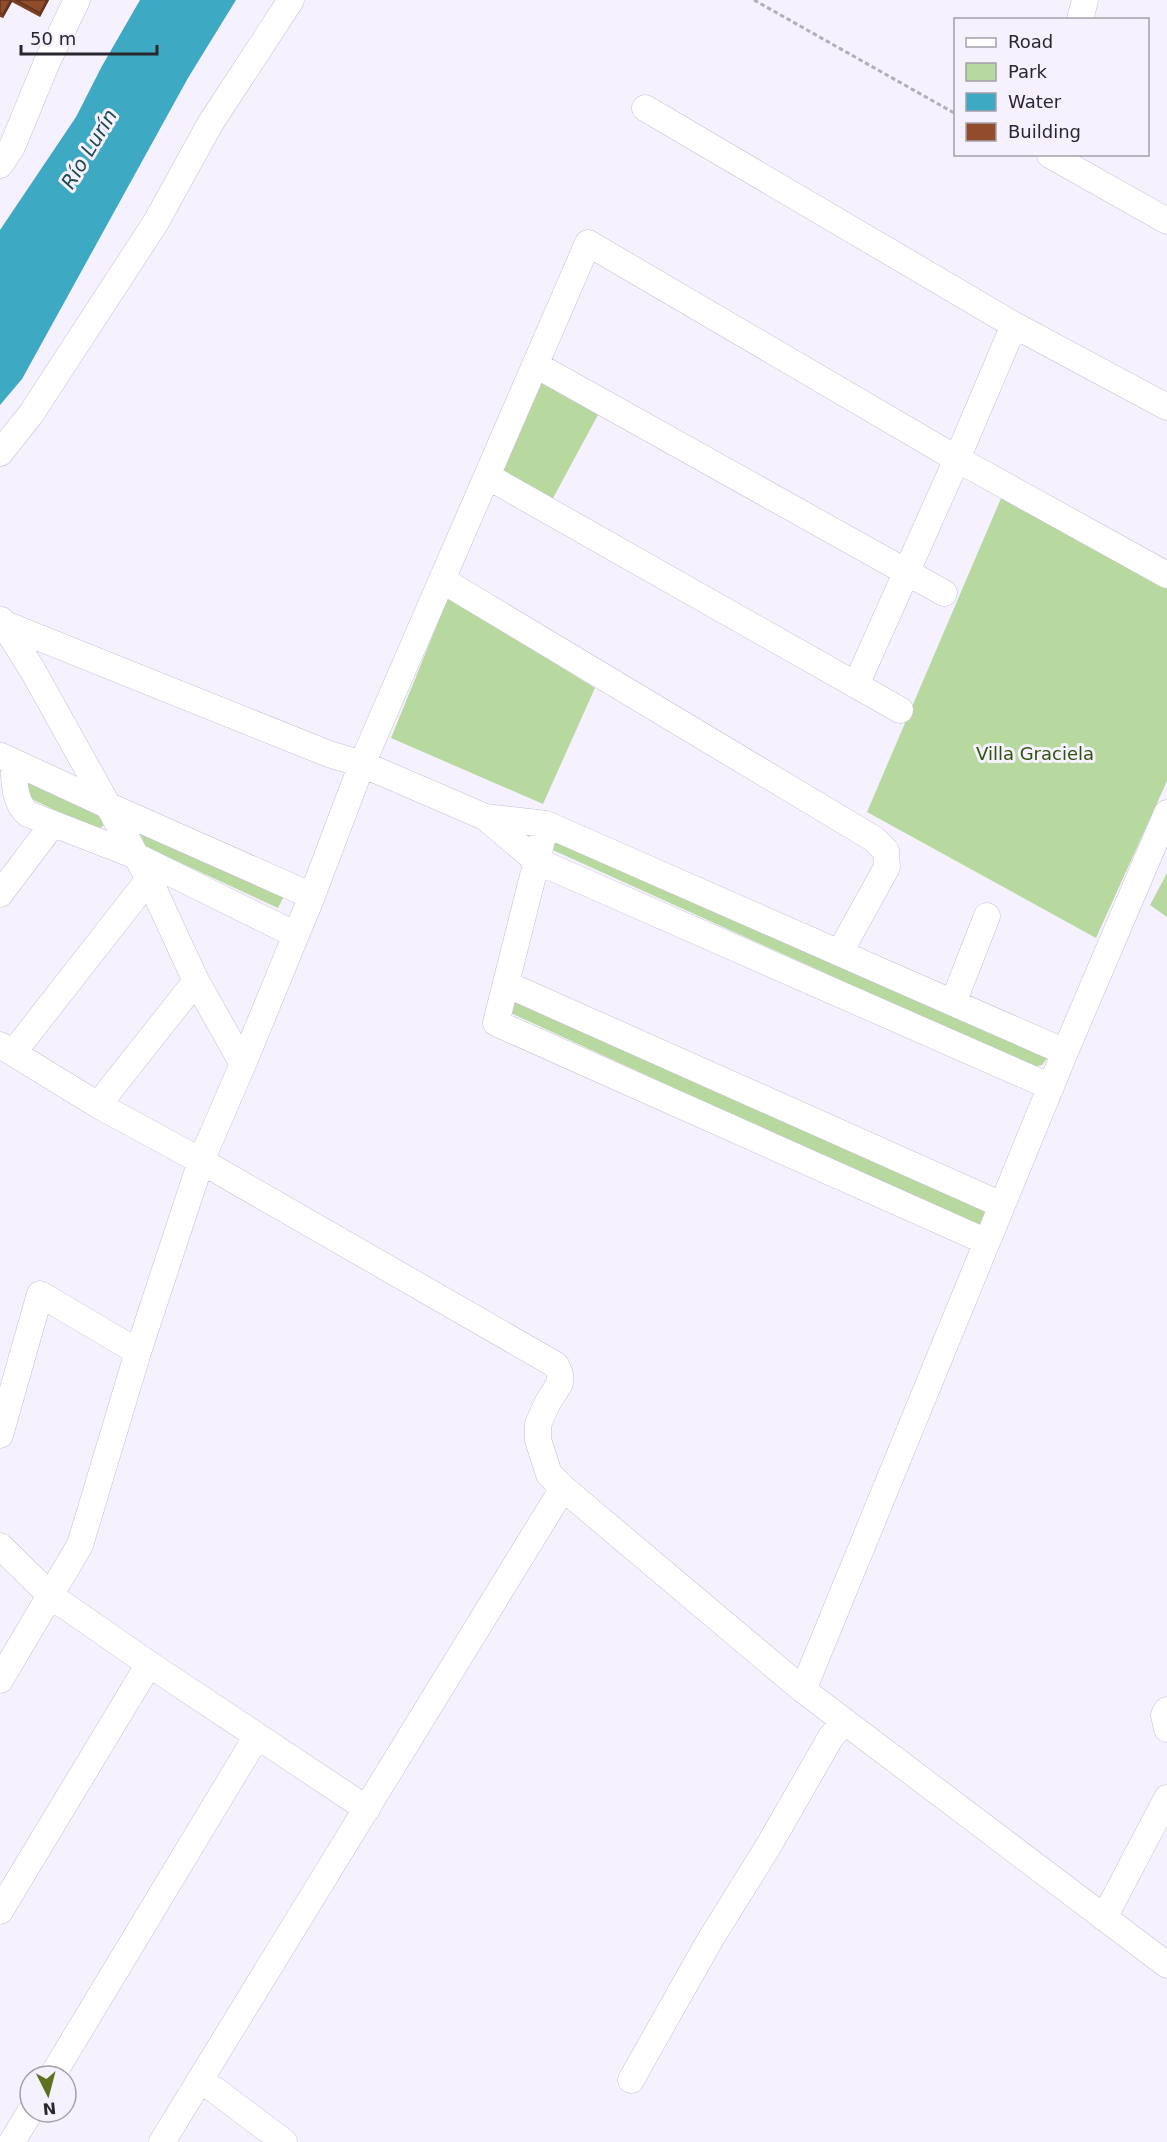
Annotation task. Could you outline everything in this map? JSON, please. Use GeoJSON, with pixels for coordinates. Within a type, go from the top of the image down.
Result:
{"type":"FeatureCollection","features":[{"type":"Feature","properties":{"kind":"street"},"geometry":{"type":"LineString","coordinates":[[0,165],[12,147],[47,62],[77,0]]}},
{"type":"Feature","properties":{"kind":"street"},"geometry":{"type":"LineString","coordinates":[[0,453],[31,414],[150,231],[210,124],[291,0]]}},
{"type":"Feature","properties":{"kind":"street"},"geometry":{"type":"LineString","coordinates":[[1080,18],[1084,0]]}},
{"type":"Feature","properties":{"kind":"street"},"geometry":{"type":"LineString","coordinates":[[645,108],[1014,325],[1167,407]]}},
{"type":"Feature","properties":{"kind":"street"},"geometry":{"type":"LineString","coordinates":[[1053,156],[1167,221]]}},
{"type":"Feature","properties":{"kind":"street"},"geometry":{"type":"LineString","coordinates":[[1,1676],[80,1545],[138,1352],[201,1161],[312,896],[362,764],[588,243],[957,459],[1167,575]]}},
{"type":"Feature","properties":{"kind":"street"},"geometry":{"type":"LineString","coordinates":[[856,685],[1014,325]]}},
{"type":"Feature","properties":{"kind":"street"},"geometry":{"type":"LineString","coordinates":[[536,365],[944,593]]}},
{"type":"Feature","properties":{"kind":"street"},"geometry":{"type":"LineString","coordinates":[[487,476],[900,710]]}},
{"type":"Feature","properties":{"kind":"street"},"geometry":{"type":"LineString","coordinates":[[442,580],[874,839],[886,851],[887,867],[840,952]]}},
{"type":"Feature","properties":{"kind":"street"},"geometry":{"type":"LineString","coordinates":[[1,621],[329,754],[362,764],[485,817],[546,824],[1065,1052]]}},
{"type":"Feature","properties":{"kind":"street"},"geometry":{"type":"LineString","coordinates":[[1,621],[33,671],[149,879],[196,981],[243,1064]]}},
{"type":"Feature","properties":{"kind":"street"},"geometry":{"type":"LineString","coordinates":[[7,759],[107,806],[312,896]]}},
{"type":"Feature","properties":{"kind":"street"},"geometry":{"type":"LineString","coordinates":[[7,759],[20,807],[28,814],[136,856],[296,935]]}},
{"type":"Feature","properties":{"kind":"street"},"geometry":{"type":"LineString","coordinates":[[803,1690],[1065,1052],[1167,813]]}},
{"type":"Feature","properties":{"kind":"street"},"geometry":{"type":"LineString","coordinates":[[485,817],[537,861],[1051,1087]]}},
{"type":"Feature","properties":{"kind":"street"},"geometry":{"type":"LineString","coordinates":[[546,824],[496,1023],[987,1242]]}},
{"type":"Feature","properties":{"kind":"street"},"geometry":{"type":"LineString","coordinates":[[0,894],[52,825]]}},
{"type":"Feature","properties":{"kind":"street"},"geometry":{"type":"LineString","coordinates":[[149,879],[7,1049],[98,1105],[201,1161],[556,1365],[560,1374],[560,1383],[538,1424],[538,1440],[549,1474],[563,1488],[803,1690],[1167,1965]]}},
{"type":"Feature","properties":{"kind":"street"},"geometry":{"type":"LineString","coordinates":[[953,1003],[987,916]]}},
{"type":"Feature","properties":{"kind":"street"},"geometry":{"type":"LineString","coordinates":[[98,1105],[196,981]]}},
{"type":"Feature","properties":{"kind":"street"},"geometry":{"type":"LineString","coordinates":[[506,984],[1002,1205]]}},
{"type":"Feature","properties":{"kind":"street"},"geometry":{"type":"LineString","coordinates":[[0,1435],[40,1294],[138,1352]]}},
{"type":"Feature","properties":{"kind":"street"},"geometry":{"type":"LineString","coordinates":[[162,2142],[563,1488]]}},
{"type":"Feature","properties":{"kind":"street"},"geometry":{"type":"LineString","coordinates":[[0,1546],[51,1596],[367,1809]]}},
{"type":"Feature","properties":{"kind":"street"},"geometry":{"type":"LineString","coordinates":[[0,1911],[149,1664]]}},
{"type":"Feature","properties":{"kind":"street"},"geometry":{"type":"LineString","coordinates":[[1167,1710],[1164,1715],[1167,1729]]}},
{"type":"Feature","properties":{"kind":"street"},"geometry":{"type":"LineString","coordinates":[[632,2080],[710,1940],[769,1845],[831,1737],[844,1720]]}},
{"type":"Feature","properties":{"kind":"street"},"geometry":{"type":"LineString","coordinates":[[59,2064],[257,1736]]}},
{"type":"Feature","properties":{"kind":"street"},"geometry":{"type":"LineString","coordinates":[[1104,1918],[1167,1798]]}},
{"type":"Feature","properties":{"kind":"street"},"geometry":{"type":"LineString","coordinates":[[199,2080],[284,2142]]}},
{"type":"Feature","properties":{"kind":"street"},"geometry":{"type":"LineString","coordinates":[[12,2142],[23,2124]]}},
{"type":"Feature","properties":{"kind":"path"},"geometry":{"type":"LineString","coordinates":[[754,0],[954,113]]}},
{"type":"Feature","properties":{"kind":"green space"},"geometry":{"type":"Polygon","coordinates":[[[541,383],[599,413],[552,500],[495,470],[541,383]]]}},
{"type":"Feature","properties":{"kind":"green space","name":"Villa Graciela"},"geometry":{"type":"Polygon","coordinates":[[[1002,496],[1167,588],[1167,781],[1096,938],[867,812],[1002,496]]]}},
{"type":"Feature","properties":{"kind":"green space"},"geometry":{"type":"Polygon","coordinates":[[[448,598],[595,688],[543,804],[391,738],[448,598]]]}},
{"type":"Feature","properties":{"kind":"green space"},"geometry":{"type":"Polygon","coordinates":[[[26,781],[97,813],[103,821],[103,826],[97,830],[21,794],[26,781]]]}},
{"type":"Feature","properties":{"kind":"green space"},"geometry":{"type":"Polygon","coordinates":[[[135,822],[286,892],[278,908],[146,847],[135,822]]]}},
{"type":"Feature","properties":{"kind":"green space"},"geometry":{"type":"Polygon","coordinates":[[[540,835],[1049,1056],[1042,1065],[1033,1067],[544,846],[540,835]]]}},
{"type":"Feature","properties":{"kind":"green space"},"geometry":{"type":"Polygon","coordinates":[[[1167,873],[1167,917],[1150,905],[1167,873]]]}},
{"type":"Feature","properties":{"kind":"green space"},"geometry":{"type":"Polygon","coordinates":[[[506,992],[986,1207],[990,1215],[983,1224],[975,1226],[502,1009],[506,992]]]}},
{"type":"Feature","properties":{"kind":"water","name":"Río Lurín"},"geometry":{"type":"Polygon","coordinates":[[[140,0],[236,0],[188,78],[22,379],[0,405],[0,230],[76,117],[140,0]]]}},
{"type":"Feature","properties":{"kind":"building"},"geometry":{"type":"Polygon","coordinates":[[[0,0],[11,0],[3,14],[0,13],[0,0]]]}},
{"type":"Feature","properties":{"kind":"building"},"geometry":{"type":"Polygon","coordinates":[[[16,0],[47,0],[40,13],[16,0]]]}}]}
